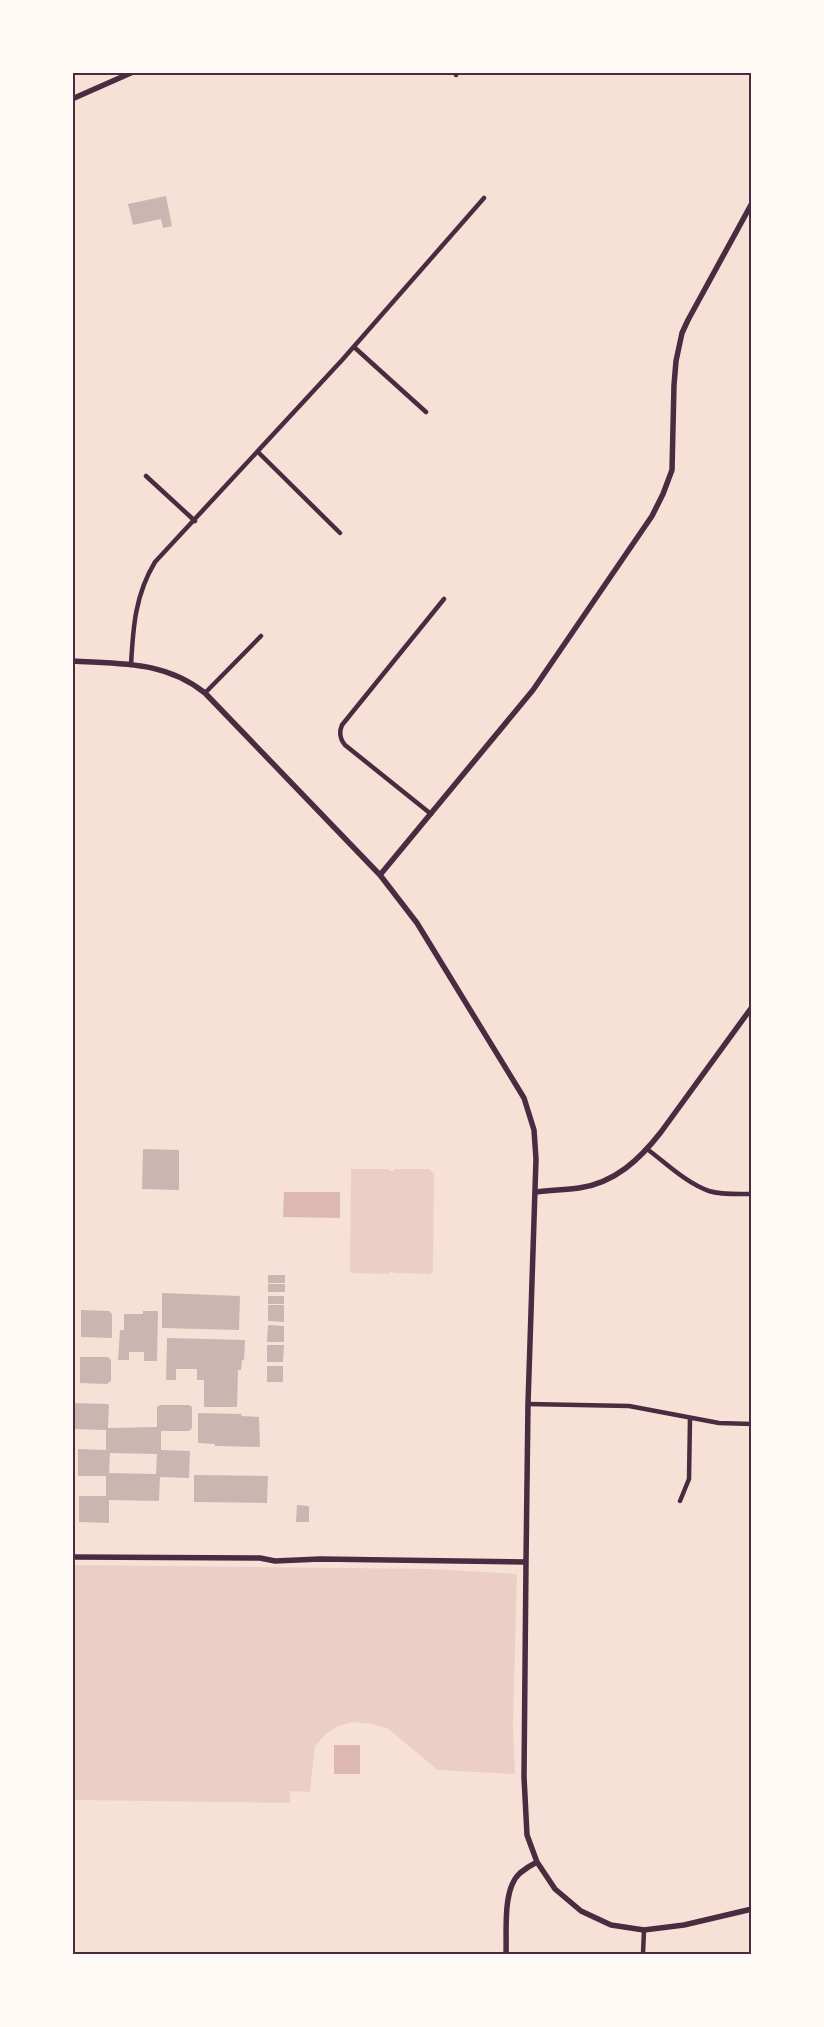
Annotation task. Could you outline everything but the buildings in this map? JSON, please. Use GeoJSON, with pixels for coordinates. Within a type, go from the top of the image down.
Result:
{"type":"FeatureCollection","features":[{"type":"Feature","properties":{"kind":"street"},"geometry":{"type":"LineString","coordinates":[[72,99],[133,72]]}},
{"type":"Feature","properties":{"kind":"street"},"geometry":{"type":"LineString","coordinates":[[131,665],[134,614],[145,579],[155,562],[195,521],[354,347],[484,198]]}},
{"type":"Feature","properties":{"kind":"street"},"geometry":{"type":"LineString","coordinates":[[380,875],[533,690],[655,511],[672,470],[674,385],[682,333],[752,203]]}},
{"type":"Feature","properties":{"kind":"street"},"geometry":{"type":"LineString","coordinates":[[744,216],[752,218]]}},
{"type":"Feature","properties":{"kind":"street"},"geometry":{"type":"LineString","coordinates":[[354,347],[426,412]]}},
{"type":"Feature","properties":{"kind":"street"},"geometry":{"type":"LineString","coordinates":[[258,452],[340,533]]}},
{"type":"Feature","properties":{"kind":"street"},"geometry":{"type":"LineString","coordinates":[[146,476],[195,521]]}},
{"type":"Feature","properties":{"kind":"street"},"geometry":{"type":"LineString","coordinates":[[431,814],[345,745],[340,731],[342,724],[444,599]]}},
{"type":"Feature","properties":{"kind":"street"},"geometry":{"type":"LineString","coordinates":[[205,693],[261,636]]}},
{"type":"Feature","properties":{"kind":"street"},"geometry":{"type":"LineString","coordinates":[[72,661],[161,669],[192,682],[205,693],[380,875],[416,923],[524,1098],[532,1119],[535,1139],[536,1192],[528,1404],[524,1777],[527,1835],[536,1862],[555,1889],[581,1911],[611,1925],[644,1930],[684,1925],[752,1909]]}},
{"type":"Feature","properties":{"kind":"street"},"geometry":{"type":"LineString","coordinates":[[536,1192],[577,1189],[600,1183],[625,1169],[647,1149],[752,1007]]}},
{"type":"Feature","properties":{"kind":"street"},"geometry":{"type":"LineString","coordinates":[[647,1149],[679,1173],[708,1191],[752,1194]]}},
{"type":"Feature","properties":{"kind":"street"},"geometry":{"type":"LineString","coordinates":[[528,1404],[629,1406],[719,1423],[752,1424]]}},
{"type":"Feature","properties":{"kind":"street"},"geometry":{"type":"LineString","coordinates":[[680,1501],[689,1479],[690,1418]]}},
{"type":"Feature","properties":{"kind":"street"},"geometry":{"type":"LineString","coordinates":[[72,1558],[260,1558],[275,1561],[323,1559],[526,1562]]}},
{"type":"Feature","properties":{"kind":"street"},"geometry":{"type":"LineString","coordinates":[[506,1954],[507,1906],[510,1892],[519,1873],[536,1862]]}},
{"type":"Feature","properties":{"kind":"street"},"geometry":{"type":"LineString","coordinates":[[643,1954],[644,1930]]}},
{"type":"Feature","properties":{"kind":"shaded area"},"geometry":{"type":"Polygon","coordinates":[[[351,1169],[388,1169],[392,1172],[395,1169],[429,1169],[434,1174],[433,1271],[430,1274],[394,1273],[391,1271],[388,1274],[352,1273],[350,1270],[351,1169]]]}},
{"type":"Feature","properties":{"kind":"shaded area"},"geometry":{"type":"Polygon","coordinates":[[[284,1192],[340,1192],[340,1218],[283,1217],[284,1192]]]}},
{"type":"Feature","properties":{"kind":"shaded area"},"geometry":{"type":"Polygon","coordinates":[[[73,1565],[431,1569],[517,1574],[513,1724],[515,1774],[438,1770],[387,1728],[352,1722],[339,1726],[327,1733],[315,1746],[310,1792],[290,1791],[290,1803],[73,1800],[73,1565]]]}},
{"type":"Feature","properties":{"kind":"shaded area"},"geometry":{"type":"Polygon","coordinates":[[[334,1745],[360,1745],[360,1774],[334,1774],[334,1745]]]}}]}
